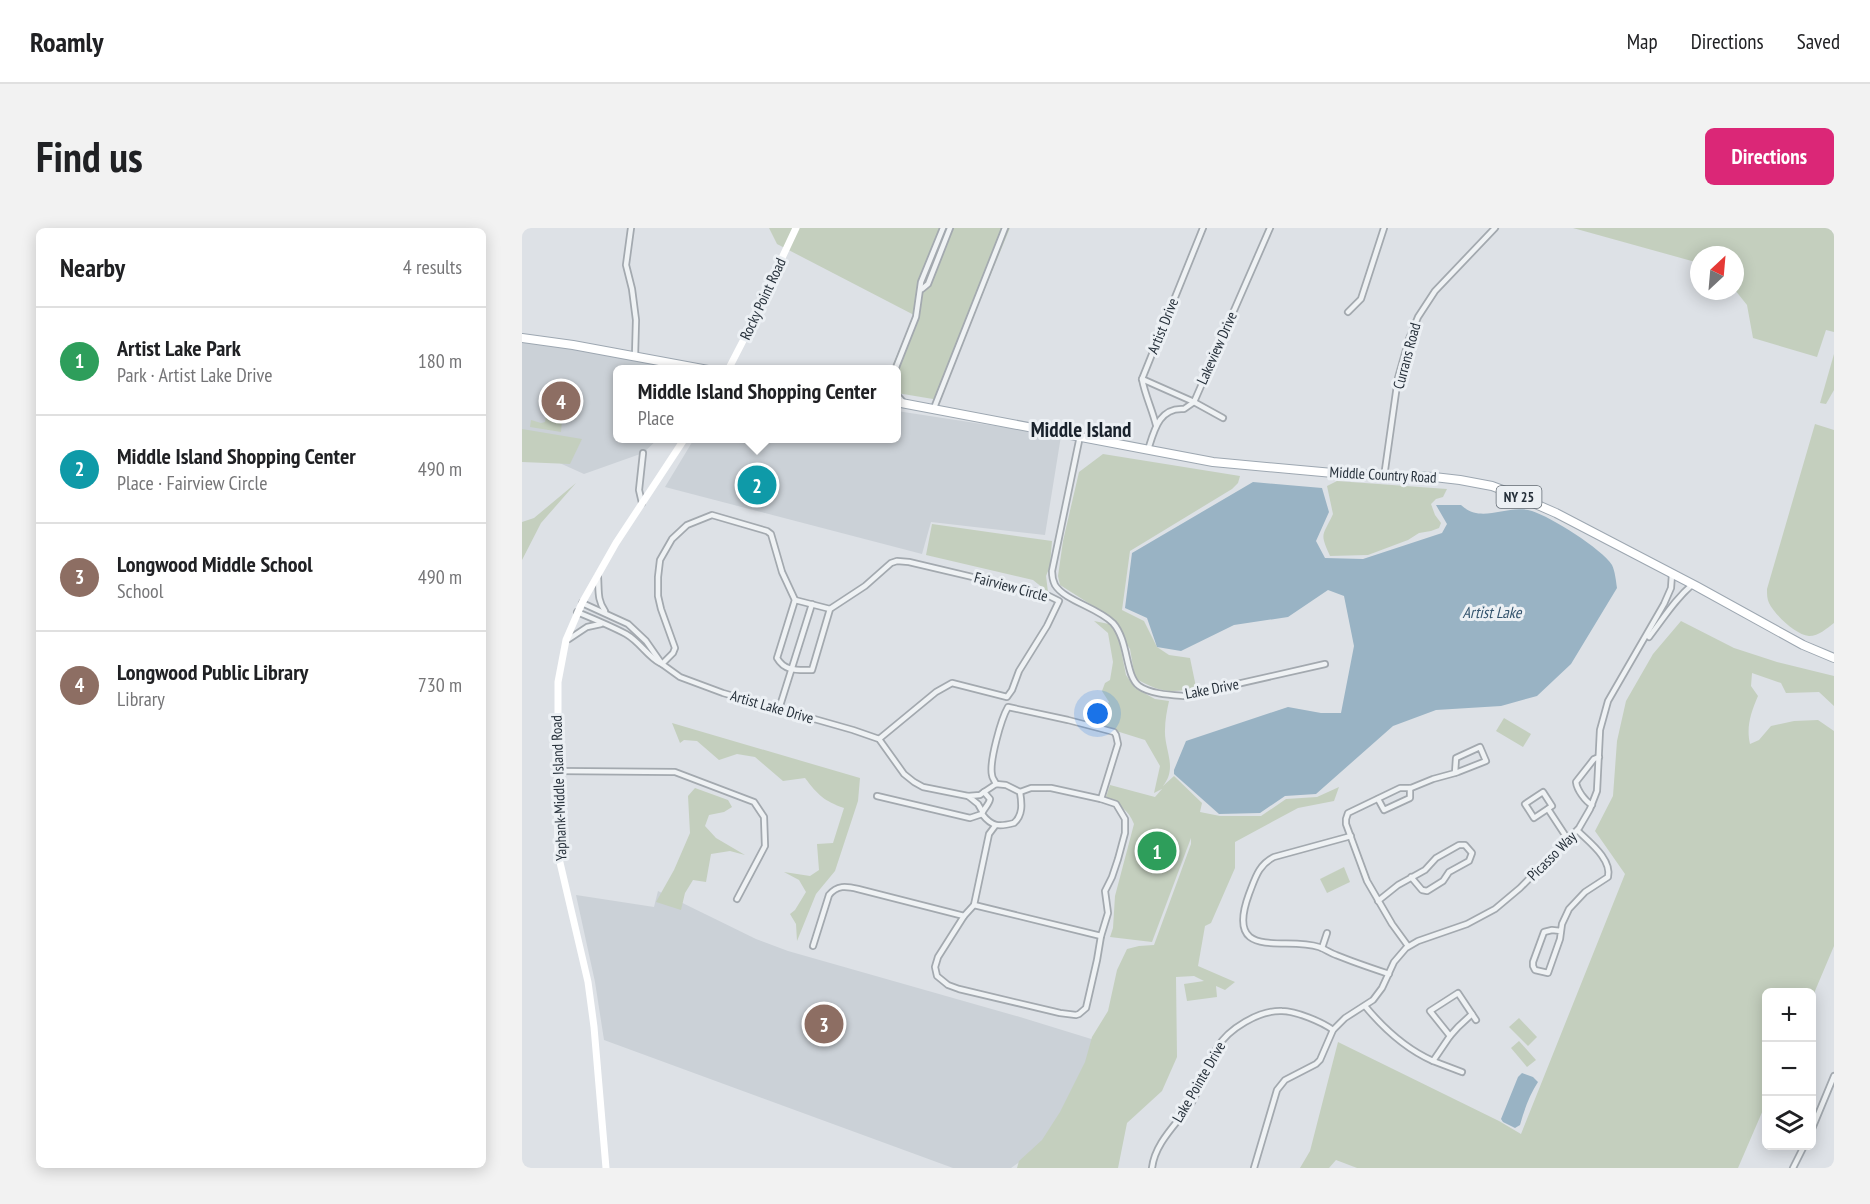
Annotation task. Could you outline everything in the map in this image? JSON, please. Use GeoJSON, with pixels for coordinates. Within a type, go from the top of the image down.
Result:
{"type":"FeatureCollection","features":[{"type":"Feature","properties":{"kind":"main road","name":"Rocky Point Road"},"geometry":{"type":"LineString","coordinates":[[730,365],[796,228]]}},
{"type":"Feature","properties":{"kind":"main road"},"geometry":{"type":"LineString","coordinates":[[522,338],[686,365]]}},
{"type":"Feature","properties":{"kind":"main road","name":"Middle Country Road"},"geometry":{"type":"LineString","coordinates":[[901,402],[1222,463],[1384,477],[1434,477],[1460,480],[1508,492],[1556,513],[1693,584],[1803,645],[1834,658]]}},
{"type":"Feature","properties":{"kind":"main road","name":"Yaphank-Middle Island Road"},"geometry":{"type":"LineString","coordinates":[[606,1168],[588,982],[558,854],[558,682],[565,643],[582,603],[598,573],[682,443]]}},
{"type":"Feature","properties":{"kind":"street"},"geometry":{"type":"LineString","coordinates":[[631,228],[626,265],[636,320],[635,356]]}},
{"type":"Feature","properties":{"kind":"street"},"geometry":{"type":"LineString","coordinates":[[897,365],[916,316],[922,289],[921,282],[943,228]]}},
{"type":"Feature","properties":{"kind":"street"},"geometry":{"type":"LineString","coordinates":[[922,289],[928,284],[950,228]]}},
{"type":"Feature","properties":{"kind":"street"},"geometry":{"type":"LineString","coordinates":[[934,408],[1005,228]]}},
{"type":"Feature","properties":{"kind":"street","name":"Artist Drive"},"geometry":{"type":"LineString","coordinates":[[1142,379],[1203,228]]}},
{"type":"Feature","properties":{"kind":"street","name":"Lakeview Drive"},"geometry":{"type":"LineString","coordinates":[[1156,425],[1170,410],[1184,409],[1194,402],[1270,228]]}},
{"type":"Feature","properties":{"kind":"street"},"geometry":{"type":"LineString","coordinates":[[1348,312],[1361,299],[1384,228]]}},
{"type":"Feature","properties":{"kind":"street","name":"Currans Road"},"geometry":{"type":"LineString","coordinates":[[1384,477],[1398,378],[1418,317],[1435,291],[1495,228]]}},
{"type":"Feature","properties":{"kind":"street"},"geometry":{"type":"LineString","coordinates":[[1142,379],[1194,402],[1223,418]]}},
{"type":"Feature","properties":{"kind":"street"},"geometry":{"type":"LineString","coordinates":[[1142,379],[1144,392],[1152,408],[1156,425],[1148,450]]}},
{"type":"Feature","properties":{"kind":"street","name":"Lake Drive"},"geometry":{"type":"LineString","coordinates":[[1080,436],[1052,571],[1054,583],[1059,590],[1071,598],[1098,611],[1120,631],[1131,675],[1139,686],[1161,694],[1184,696],[1325,664]]}},
{"type":"Feature","properties":{"kind":"street"},"geometry":{"type":"LineString","coordinates":[[642,503],[639,490],[643,453]]}},
{"type":"Feature","properties":{"kind":"street"},"geometry":{"type":"LineString","coordinates":[[578,612],[626,634],[641,645],[653,659],[662,664],[673,654],[675,648],[658,596],[660,560],[678,531],[693,521],[712,515],[769,532],[782,572],[795,600],[777,658],[782,665],[792,670],[812,670],[830,609],[795,600]]}},
{"type":"Feature","properties":{"kind":"street","name":"Fairview Circle"},"geometry":{"type":"LineString","coordinates":[[830,609],[865,586],[886,566],[897,561],[1036,592],[1059,601],[1047,626],[1019,671],[1007,697],[952,683],[936,692],[879,740]]}},
{"type":"Feature","properties":{"kind":"street"},"geometry":{"type":"LineString","coordinates":[[598,573],[598,594],[601,605],[607,613]]}},
{"type":"Feature","properties":{"kind":"street","name":"Picasso Way"},"geometry":{"type":"LineString","coordinates":[[1389,974],[1394,962],[1408,946],[1467,924],[1495,909],[1520,888],[1578,831],[1592,806],[1599,783],[1599,730],[1608,701],[1667,600],[1672,574]]}},
{"type":"Feature","properties":{"kind":"street","name":"Picasso Way"},"geometry":{"type":"LineString","coordinates":[[1638,651],[1662,622],[1680,595],[1693,584]]}},
{"type":"Feature","properties":{"kind":"street"},"geometry":{"type":"LineString","coordinates":[[1667,600],[1674,604]]}},
{"type":"Feature","properties":{"kind":"street","name":"Artist Lake Drive"},"geometry":{"type":"LineString","coordinates":[[582,603],[607,613],[640,633],[662,664],[680,677],[879,740]]}},
{"type":"Feature","properties":{"kind":"street"},"geometry":{"type":"LineString","coordinates":[[779,709],[812,604]]}},
{"type":"Feature","properties":{"kind":"street"},"geometry":{"type":"LineString","coordinates":[[565,643],[571,636],[587,627],[604,624]]}},
{"type":"Feature","properties":{"kind":"street"},"geometry":{"type":"LineString","coordinates":[[996,784],[992,775],[994,753],[1008,707],[1114,732],[1118,744],[1101,800]]}},
{"type":"Feature","properties":{"kind":"street"},"geometry":{"type":"LineString","coordinates":[[879,740],[904,774],[923,787],[968,796],[980,795],[996,784],[1006,785],[1020,792],[1031,788],[1051,788],[1116,804],[1123,813],[1125,833],[1112,877],[1105,891],[1108,913],[1101,936],[1098,960],[1086,1008],[1079,1014],[1070,1015],[959,989],[948,985],[937,976],[935,967],[938,957],[964,916],[974,905],[989,834],[995,826]]}},
{"type":"Feature","properties":{"kind":"street"},"geometry":{"type":"LineString","coordinates":[[1408,946],[1367,881],[1346,824],[1346,816],[1400,788],[1410,788],[1455,773],[1486,761],[1480,747],[1456,758],[1455,773]]}},
{"type":"Feature","properties":{"kind":"street"},"geometry":{"type":"LineString","coordinates":[[1592,806],[1576,782],[1594,759],[1599,757]]}},
{"type":"Feature","properties":{"kind":"street"},"geometry":{"type":"LineString","coordinates":[[558,771],[675,772],[754,802],[764,817],[765,846],[737,899]]}},
{"type":"Feature","properties":{"kind":"street"},"geometry":{"type":"LineString","coordinates":[[1378,799],[1384,810],[1410,798],[1410,788]]}},
{"type":"Feature","properties":{"kind":"street"},"geometry":{"type":"LineString","coordinates":[[877,796],[970,819],[982,813],[989,803],[990,799],[984,792]]}},
{"type":"Feature","properties":{"kind":"street"},"geometry":{"type":"LineString","coordinates":[[968,796],[978,804],[991,824],[1004,826],[1016,822],[1021,814],[1020,792]]}},
{"type":"Feature","properties":{"kind":"street"},"geometry":{"type":"LineString","coordinates":[[1543,792],[1552,806],[1548,809],[1534,818],[1525,804],[1543,792]]}},
{"type":"Feature","properties":{"kind":"street"},"geometry":{"type":"LineString","coordinates":[[1548,809],[1569,841]]}},
{"type":"Feature","properties":{"kind":"street"},"geometry":{"type":"LineString","coordinates":[[1561,932],[1552,930],[1544,932],[1533,962],[1535,970],[1548,973],[1560,939],[1565,915],[1573,903],[1585,892],[1608,877],[1609,872],[1602,856],[1578,831]]}},
{"type":"Feature","properties":{"kind":"street"},"geometry":{"type":"LineString","coordinates":[[1254,1168],[1281,1083],[1320,1060],[1333,1029],[1378,995],[1389,974],[1322,948],[1259,942],[1245,929],[1244,909],[1263,863],[1350,836]]}},
{"type":"Feature","properties":{"kind":"street"},"geometry":{"type":"LineString","coordinates":[[1378,901],[1411,877],[1425,870],[1436,858],[1459,845],[1465,845],[1472,854],[1469,861],[1449,872],[1443,881],[1427,891],[1418,887],[1411,877]]}},
{"type":"Feature","properties":{"kind":"street"},"geometry":{"type":"LineString","coordinates":[[813,946],[829,895],[840,886],[964,916]]}},
{"type":"Feature","properties":{"kind":"street"},"geometry":{"type":"LineString","coordinates":[[974,905],[1101,936]]}},
{"type":"Feature","properties":{"kind":"street"},"geometry":{"type":"LineString","coordinates":[[1322,948],[1327,933]]}},
{"type":"Feature","properties":{"kind":"street"},"geometry":{"type":"LineString","coordinates":[[1450,1036],[1430,1011],[1458,993],[1476,1020]]}},
{"type":"Feature","properties":{"kind":"street"},"geometry":{"type":"LineString","coordinates":[[1365,1006],[1407,1047],[1433,1061],[1462,1072]]}},
{"type":"Feature","properties":{"kind":"street","name":"Lake Pointe Drive"},"geometry":{"type":"LineString","coordinates":[[1152,1168],[1159,1147],[1193,1100],[1217,1048],[1231,1031],[1266,1013],[1282,1011],[1299,1015],[1333,1029]]}},
{"type":"Feature","properties":{"kind":"street"},"geometry":{"type":"LineString","coordinates":[[1433,1061],[1450,1036],[1472,1014]]}},
{"type":"Feature","properties":{"kind":"street"},"geometry":{"type":"LineString","coordinates":[[1816,1119],[1834,1076]]}},
{"type":"Feature","properties":{"kind":"street"},"geometry":{"type":"LineString","coordinates":[[1793,1168],[1802,1150]]}},
{"type":"Feature","properties":{"kind":"shaded area"},"geometry":{"type":"Polygon","coordinates":[[[522,340],[670,365],[613,365],[613,443],[654,443],[643,453],[584,474],[522,446],[522,340]]]}},
{"type":"Feature","properties":{"kind":"shaded area"},"geometry":{"type":"Polygon","coordinates":[[[901,412],[1061,436],[1045,535],[931,522],[922,554],[665,487],[692,443],[901,443],[901,412]]]}},
{"type":"Feature","properties":{"kind":"shaded area"},"geometry":{"type":"Polygon","coordinates":[[[658,891],[756,939],[788,951],[1114,1046],[1125,1055],[1028,1156],[1011,1168],[953,1168],[604,1040],[595,982],[576,895],[654,907],[658,891]]]}},
{"type":"Feature","properties":{"kind":"green space"},"geometry":{"type":"Polygon","coordinates":[[[769,228],[1010,228],[939,400],[901,394],[901,365],[893,365],[914,315],[777,244],[769,228]]]}},
{"type":"Feature","properties":{"kind":"green space"},"geometry":{"type":"Polygon","coordinates":[[[1573,228],[1834,228],[1834,332],[1826,330],[1817,357],[1753,338],[1747,305],[1743,300],[1744,246],[1690,246],[1690,260],[1573,228]]]}},
{"type":"Feature","properties":{"kind":"green space"},"geometry":{"type":"Polygon","coordinates":[[[1834,354],[1834,390],[1826,404],[1820,403],[1834,354]]]}},
{"type":"Feature","properties":{"kind":"green space"},"geometry":{"type":"Polygon","coordinates":[[[547,411],[555,412],[554,419],[562,420],[561,432],[530,427],[531,420],[545,422],[547,411]]]}},
{"type":"Feature","properties":{"kind":"green space"},"geometry":{"type":"Polygon","coordinates":[[[1815,424],[1834,430],[1834,623],[1819,633],[1809,636],[1792,628],[1776,613],[1768,601],[1767,589],[1815,424]]]}},
{"type":"Feature","properties":{"kind":"green space"},"geometry":{"type":"Polygon","coordinates":[[[522,429],[582,439],[570,464],[522,462],[522,429]]]}},
{"type":"Feature","properties":{"kind":"green space"},"geometry":{"type":"Polygon","coordinates":[[[1103,454],[1240,476],[1238,483],[1232,489],[1130,551],[1122,610],[1144,621],[1157,647],[1169,655],[1190,658],[1196,687],[1180,691],[1157,689],[1135,678],[1130,649],[1109,616],[1060,585],[1058,576],[1063,541],[1079,472],[1103,454]]]}},
{"type":"Feature","properties":{"kind":"green space"},"geometry":{"type":"Polygon","coordinates":[[[1337,481],[1447,489],[1443,497],[1431,504],[1441,523],[1439,528],[1419,533],[1408,540],[1368,555],[1330,556],[1323,538],[1333,514],[1327,486],[1337,481]]]}},
{"type":"Feature","properties":{"kind":"green space"},"geometry":{"type":"Polygon","coordinates":[[[576,483],[541,523],[522,560],[522,522],[534,518],[576,483]]]}},
{"type":"Feature","properties":{"kind":"green space"},"geometry":{"type":"Polygon","coordinates":[[[932,524],[1052,541],[1050,566],[1046,576],[1048,592],[1033,580],[926,555],[932,524]]]}},
{"type":"Feature","properties":{"kind":"green space"},"geometry":{"type":"Polygon","coordinates":[[[1094,621],[1109,624],[1118,635],[1126,675],[1135,688],[1155,699],[1169,701],[1165,737],[1170,772],[1163,786],[1174,776],[1202,803],[1200,812],[1220,816],[1261,816],[1286,799],[1317,797],[1339,787],[1334,801],[1298,808],[1235,842],[1235,868],[1211,923],[1205,926],[1198,966],[1235,982],[1225,990],[1216,986],[1217,997],[1187,1001],[1184,984],[1204,981],[1194,976],[1176,977],[1177,1057],[1162,1091],[1127,1123],[1118,1168],[1017,1168],[1019,1161],[1042,1140],[1060,1112],[1085,1062],[1092,1037],[1108,1011],[1117,970],[1127,949],[1154,945],[1191,844],[1191,838],[1152,942],[1110,937],[1113,928],[1115,896],[1134,824],[1126,811],[1106,797],[1110,785],[1155,797],[1162,789],[1154,793],[1160,766],[1145,740],[1094,724],[1109,702],[1102,691],[1105,683],[1110,680],[1113,662],[1108,633],[1094,621]]]}},
{"type":"Feature","properties":{"kind":"green space"},"geometry":{"type":"Polygon","coordinates":[[[1681,621],[1734,648],[1777,662],[1834,676],[1834,706],[1819,692],[1786,693],[1781,683],[1752,673],[1751,686],[1758,696],[1750,720],[1750,744],[1759,740],[1771,726],[1794,721],[1818,720],[1834,731],[1834,946],[1816,989],[1762,988],[1762,1112],[1738,1168],[1357,1168],[1336,1160],[1329,1168],[1300,1168],[1310,1151],[1338,1042],[1521,1134],[1625,874],[1595,831],[1613,796],[1617,741],[1626,701],[1653,654],[1681,621]]]}},
{"type":"Feature","properties":{"kind":"green space"},"geometry":{"type":"Polygon","coordinates":[[[1504,718],[1531,734],[1523,747],[1496,731],[1504,718]]]}},
{"type":"Feature","properties":{"kind":"green space"},"geometry":{"type":"Polygon","coordinates":[[[672,723],[860,778],[858,801],[835,871],[816,894],[797,941],[796,924],[790,914],[806,892],[799,880],[784,872],[810,876],[819,870],[817,844],[833,843],[844,808],[822,797],[805,778],[783,781],[755,757],[737,754],[719,760],[697,741],[684,740],[680,743],[672,723]]]}},
{"type":"Feature","properties":{"kind":"green space"},"geometry":{"type":"Polygon","coordinates":[[[695,788],[728,800],[732,807],[724,812],[709,815],[705,826],[716,838],[745,855],[730,851],[711,854],[706,882],[693,880],[685,893],[681,910],[656,902],[674,870],[690,833],[688,796],[695,788]]]}},
{"type":"Feature","properties":{"kind":"green space"},"geometry":{"type":"Polygon","coordinates":[[[1344,867],[1350,882],[1327,893],[1320,879],[1344,867]]]}},
{"type":"Feature","properties":{"kind":"green space"},"geometry":{"type":"Polygon","coordinates":[[[1519,1018],[1537,1037],[1528,1046],[1509,1027],[1519,1018]]]}},
{"type":"Feature","properties":{"kind":"green space"},"geometry":{"type":"Polygon","coordinates":[[[1519,1041],[1536,1060],[1527,1067],[1511,1048],[1519,1041]]]}},
{"type":"Feature","properties":{"kind":"water","name":"Artist Lake"},"geometry":{"type":"Polygon","coordinates":[[[1253,482],[1322,488],[1329,512],[1316,541],[1325,558],[1363,559],[1442,533],[1447,524],[1436,505],[1461,505],[1469,511],[1486,514],[1523,509],[1551,520],[1598,551],[1612,565],[1617,588],[1571,664],[1537,696],[1501,706],[1436,710],[1393,726],[1316,794],[1285,796],[1260,813],[1219,814],[1174,774],[1186,741],[1288,707],[1321,713],[1341,713],[1354,646],[1344,596],[1328,590],[1288,617],[1234,625],[1181,651],[1157,647],[1147,618],[1125,608],[1132,553],[1253,482]]]}},
{"type":"Feature","properties":{"kind":"water"},"geometry":{"type":"Polygon","coordinates":[[[1522,1073],[1533,1077],[1538,1082],[1520,1125],[1515,1128],[1501,1119],[1518,1077],[1522,1073]]]}},
{"type":"Feature","properties":{"kind":"place","name":"Longwood Public Library"},"geometry":{"type":"Point","coordinates":[561,401]}},
{"type":"Feature","properties":{"kind":"place","name":"Middle Island Shopping Center"},"geometry":{"type":"Point","coordinates":[757,485]}},
{"type":"Feature","properties":{"kind":"place","name":"Artist Lake Park"},"geometry":{"type":"Point","coordinates":[1157,851]}},
{"type":"Feature","properties":{"kind":"place","name":"Longwood Middle School"},"geometry":{"type":"Point","coordinates":[824,1024]}},
{"type":"Feature","properties":{"kind":"district","name":"Middle Island"},"geometry":{"type":"Point","coordinates":[1081,430]}}]}
